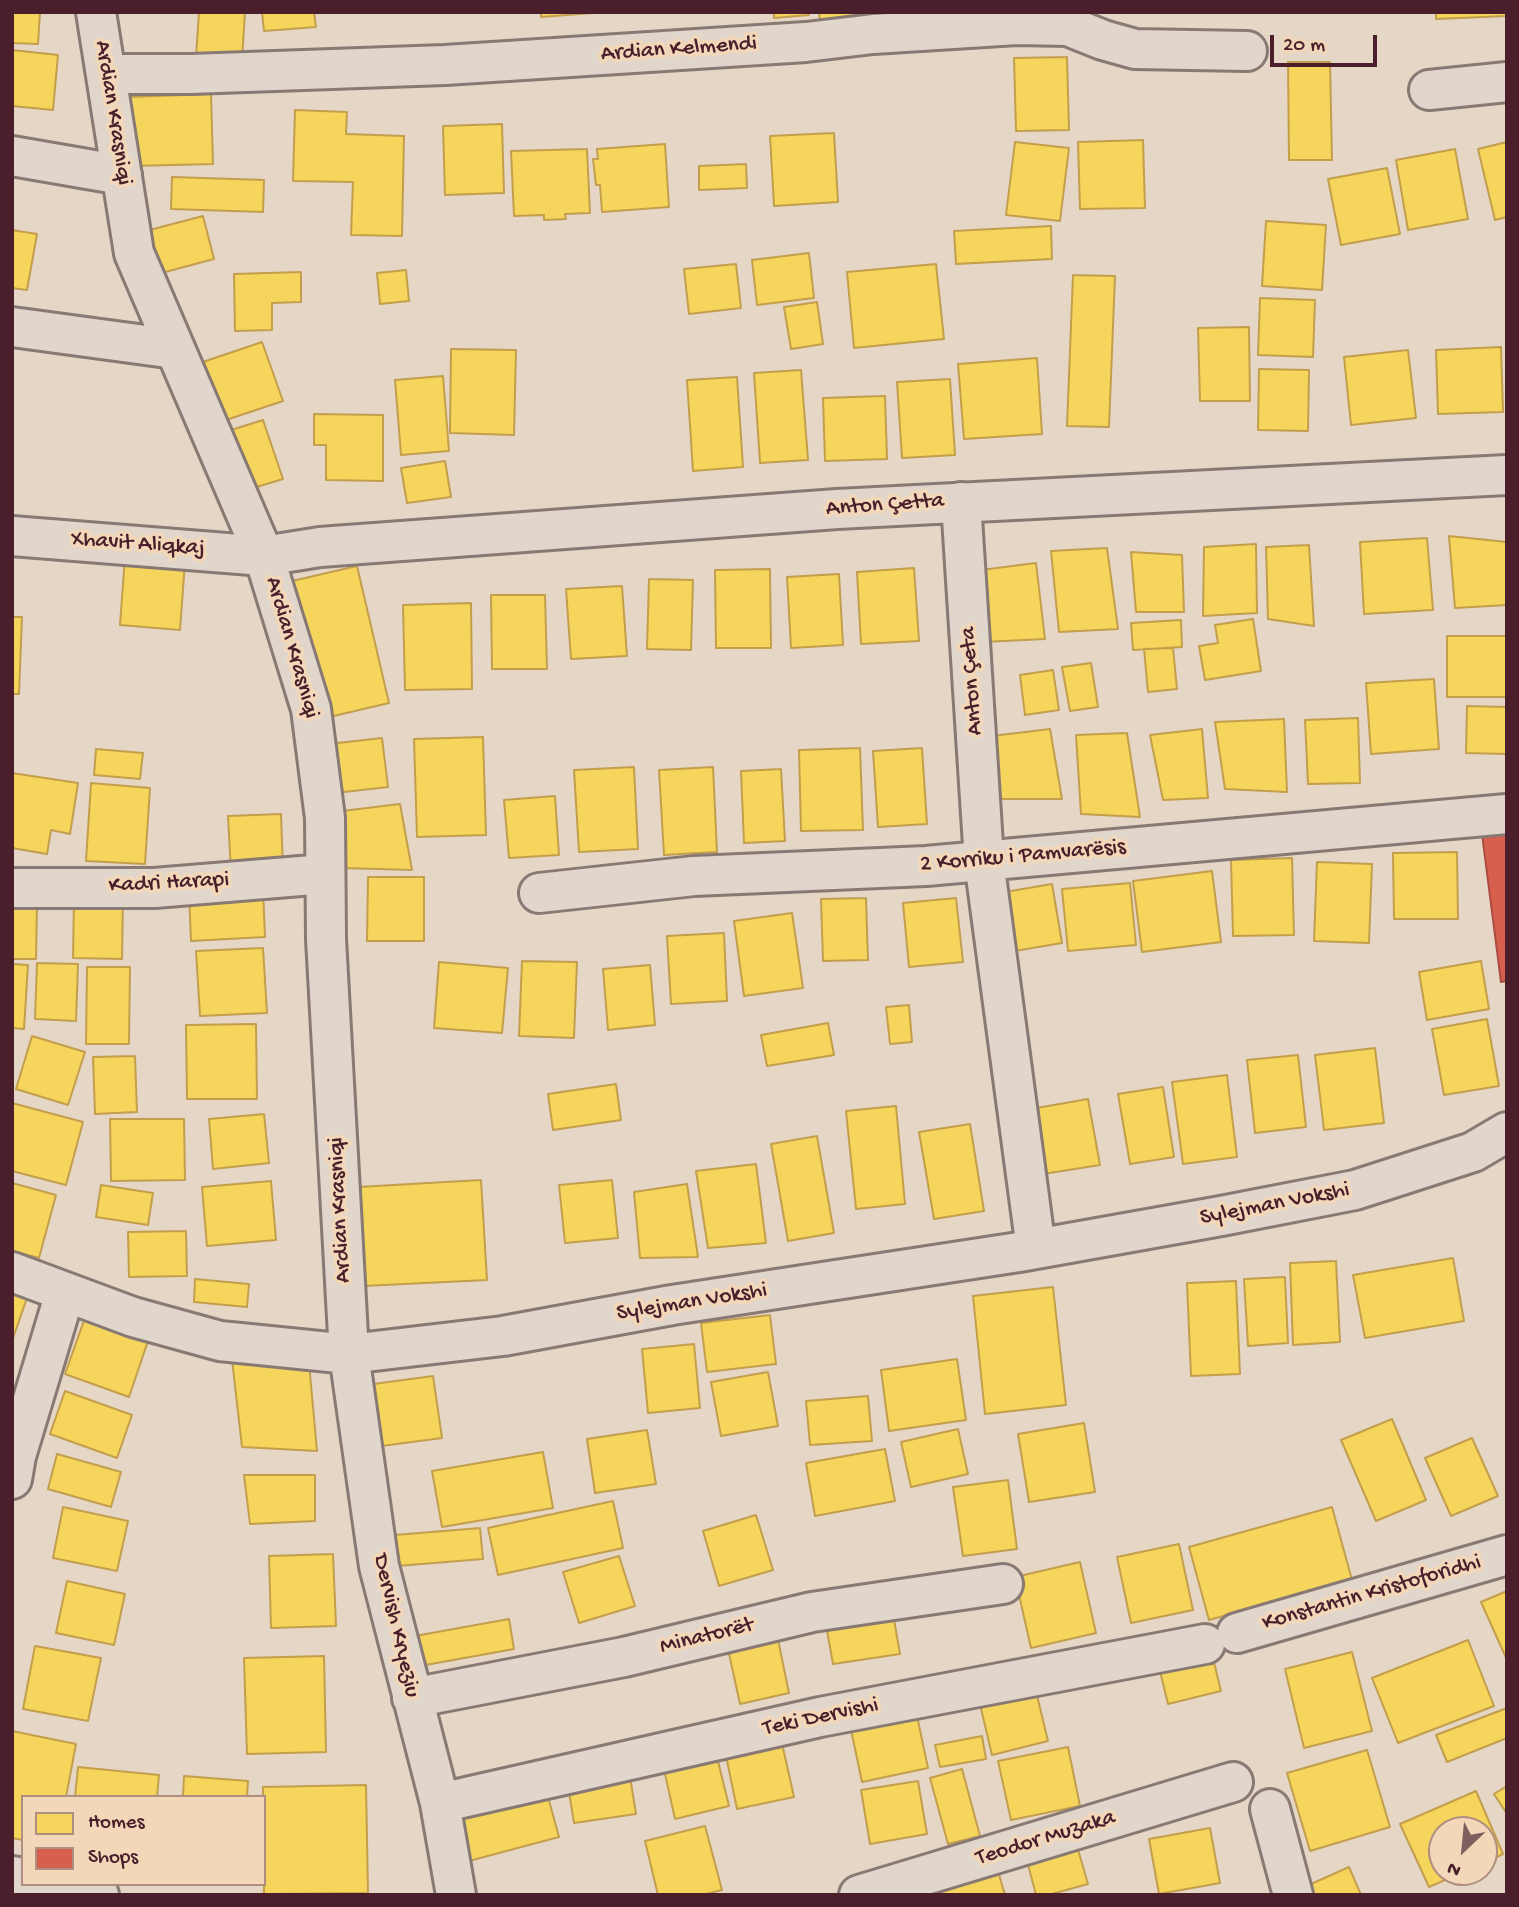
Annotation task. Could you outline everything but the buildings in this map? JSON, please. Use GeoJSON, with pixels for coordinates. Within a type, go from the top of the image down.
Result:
{"type":"FeatureCollection","features":[{"type":"Feature","properties":{"kind":"street","name":"Ardian Krasniqi"},"geometry":{"type":"LineString","coordinates":[[96,12],[134,253],[264,556],[311,709],[325,818],[326,939],[349,1354]]}},
{"type":"Feature","properties":{"kind":"street","name":"Ardian Kelmendi"},"geometry":{"type":"LineString","coordinates":[[107,74],[190,74],[445,65],[806,42],[873,34],[1017,24],[1068,26],[1135,49],[1247,51]]}},
{"type":"Feature","properties":{"kind":"street"},"geometry":{"type":"LineString","coordinates":[[1429,90],[1507,82]]}},
{"type":"Feature","properties":{"kind":"street"},"geometry":{"type":"LineString","coordinates":[[12,156],[122,175]]}},
{"type":"Feature","properties":{"kind":"street"},"geometry":{"type":"LineString","coordinates":[[12,327],[175,349]]}},
{"type":"Feature","properties":{"kind":"street","name":"Anton Çetta"},"geometry":{"type":"LineString","coordinates":[[264,556],[320,547],[436,538],[961,502],[1147,495],[1507,475]]}},
{"type":"Feature","properties":{"kind":"street","name":"Anton Çeta"},"geometry":{"type":"LineString","coordinates":[[961,502],[984,861]]}},
{"type":"Feature","properties":{"kind":"street","name":"Xhavit Aliqkaj"},"geometry":{"type":"LineString","coordinates":[[12,536],[264,556]]}},
{"type":"Feature","properties":{"kind":"street","name":"2 Korriku i Pamvarësis"},"geometry":{"type":"LineString","coordinates":[[539,893],[694,877],[926,866],[1507,814]]}},
{"type":"Feature","properties":{"kind":"street"},"geometry":{"type":"LineString","coordinates":[[984,861],[1035,1249]]}},
{"type":"Feature","properties":{"kind":"street","name":"Kadri Harapi"},"geometry":{"type":"LineString","coordinates":[[12,888],[154,888],[325,874]]}},
{"type":"Feature","properties":{"kind":"street","name":"Sylejman Vokshi"},"geometry":{"type":"LineString","coordinates":[[12,1272],[134,1317],[220,1341],[349,1354],[503,1336],[672,1305],[1035,1249],[1355,1190],[1474,1152],[1507,1132]]}},
{"type":"Feature","properties":{"kind":"street"},"geometry":{"type":"LineString","coordinates":[[12,1479],[16,1456],[65,1293]]}},
{"type":"Feature","properties":{"kind":"street","name":"Dervish Kryeziu"},"geometry":{"type":"LineString","coordinates":[[349,1354],[379,1566],[440,1803],[456,1895]]}},
{"type":"Feature","properties":{"kind":"street","name":"Konstantin Kristoforidhi"},"geometry":{"type":"LineString","coordinates":[[1221,1638],[1507,1555]]}},
{"type":"Feature","properties":{"kind":"street","name":"Minatorët"},"geometry":{"type":"LineString","coordinates":[[412,1698],[624,1657],[812,1612],[1003,1584]]}},
{"type":"Feature","properties":{"kind":"street","name":"Teki Dervishi"},"geometry":{"type":"LineString","coordinates":[[440,1803],[820,1717],[1221,1638]]}},
{"type":"Feature","properties":{"kind":"street","name":"Teodor Muzaka"},"geometry":{"type":"LineString","coordinates":[[859,1895],[1233,1782]]}},
{"type":"Feature","properties":{"kind":"street"},"geometry":{"type":"LineString","coordinates":[[1270,1809],[1293,1895]]}},
{"type":"Feature","properties":{"kind":"street"},"geometry":{"type":"LineString","coordinates":[[59,1886],[99,1895]]}}]}
